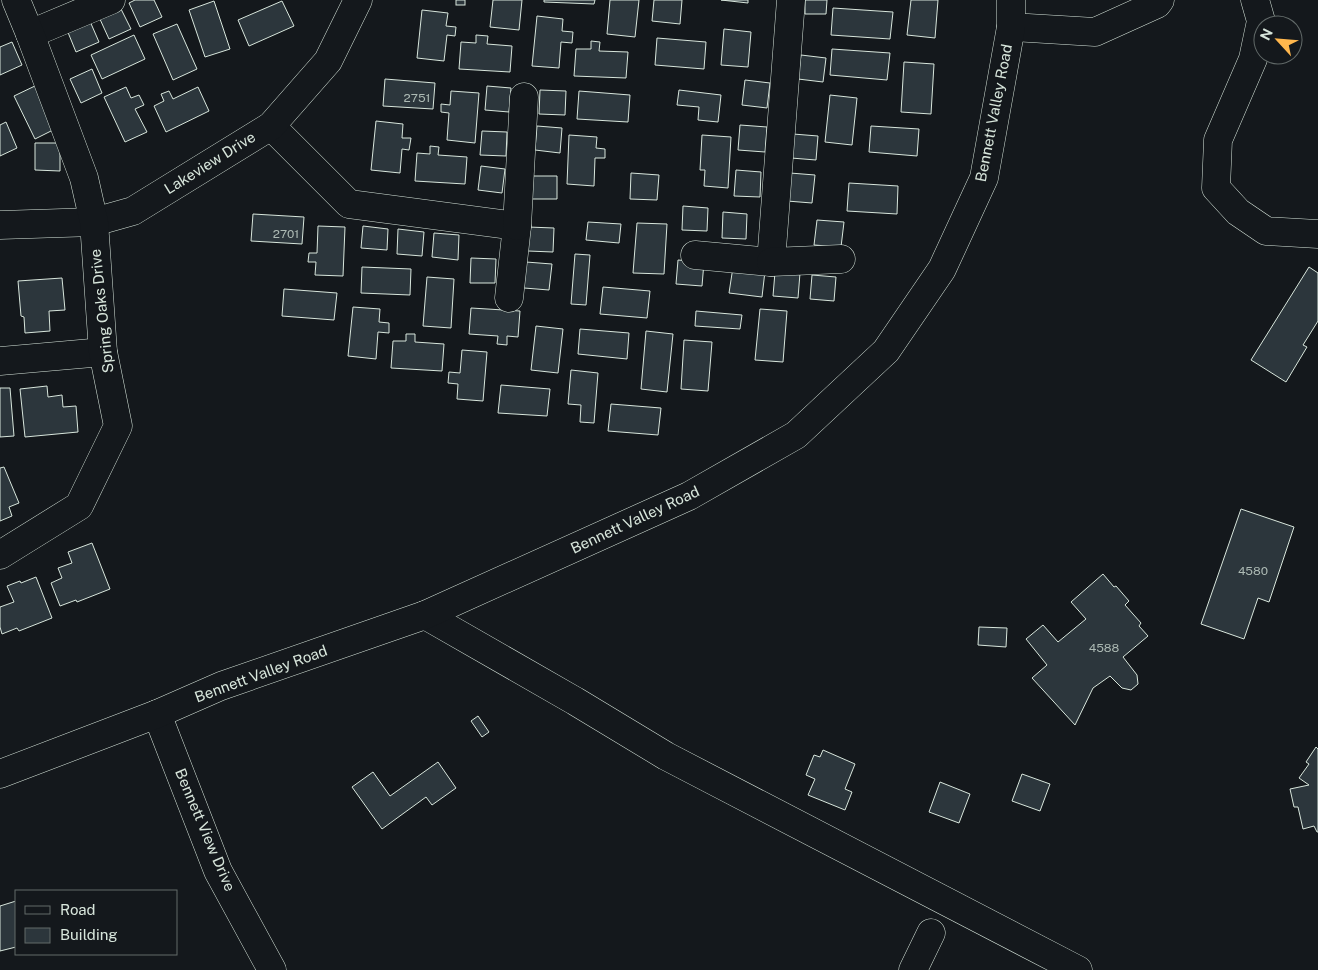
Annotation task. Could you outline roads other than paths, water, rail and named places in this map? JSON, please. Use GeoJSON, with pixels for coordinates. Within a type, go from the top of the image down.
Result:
{"type":"FeatureCollection","features":[{"type":"Feature","properties":{"kind":"street","name":"Spring Oaks Drive"},"geometry":{"type":"LineString","coordinates":[[0,555],[79,506],[118,426],[103,352],[94,222],[84,178],[16,0]]}},
{"type":"Feature","properties":{"kind":"street"},"geometry":{"type":"LineString","coordinates":[[30,34],[111,0]]}},
{"type":"Feature","properties":{"kind":"street","name":"Lakeview Drive"},"geometry":{"type":"LineString","coordinates":[[0,225],[94,222],[133,212],[271,126],[328,61],[358,0]]}},
{"type":"Feature","properties":{"kind":"street"},"geometry":{"type":"LineString","coordinates":[[771,262],[791,0]]}},
{"type":"Feature","properties":{"kind":"street"},"geometry":{"type":"LineString","coordinates":[[1011,13],[1095,32],[1157,4],[1160,0]]}},
{"type":"Feature","properties":{"kind":"street"},"geometry":{"type":"LineString","coordinates":[[1255,0],[1261,21],[1253,59],[1218,140],[1216,188],[1238,212],[1266,231],[1318,234]]}},
{"type":"Feature","properties":{"kind":"street","name":"Bennett Valley Road"},"geometry":{"type":"LineString","coordinates":[[0,774],[157,714],[222,686],[425,616],[697,492],[796,435],[886,351],[942,269],[984,178],[1011,13]]}},
{"type":"Feature","properties":{"kind":"street"},"geometry":{"type":"LineString","coordinates":[[509,298],[517,226],[524,96]]}},
{"type":"Feature","properties":{"kind":"street"},"geometry":{"type":"LineString","coordinates":[[271,126],[349,204],[517,226]]}},
{"type":"Feature","properties":{"kind":"street"},"geometry":{"type":"LineString","coordinates":[[695,255],[771,262],[841,260]]}},
{"type":"Feature","properties":{"kind":"street"},"geometry":{"type":"LineString","coordinates":[[0,361],[103,352]]}},
{"type":"Feature","properties":{"kind":"street"},"geometry":{"type":"LineString","coordinates":[[425,616],[575,701],[666,756],[1078,970]]}},
{"type":"Feature","properties":{"kind":"street","name":"Bennett View Drive"},"geometry":{"type":"LineString","coordinates":[[157,714],[218,871],[272,970]]}},
{"type":"Feature","properties":{"kind":"street"},"geometry":{"type":"LineString","coordinates":[[913,970],[930,932]]}}]}
